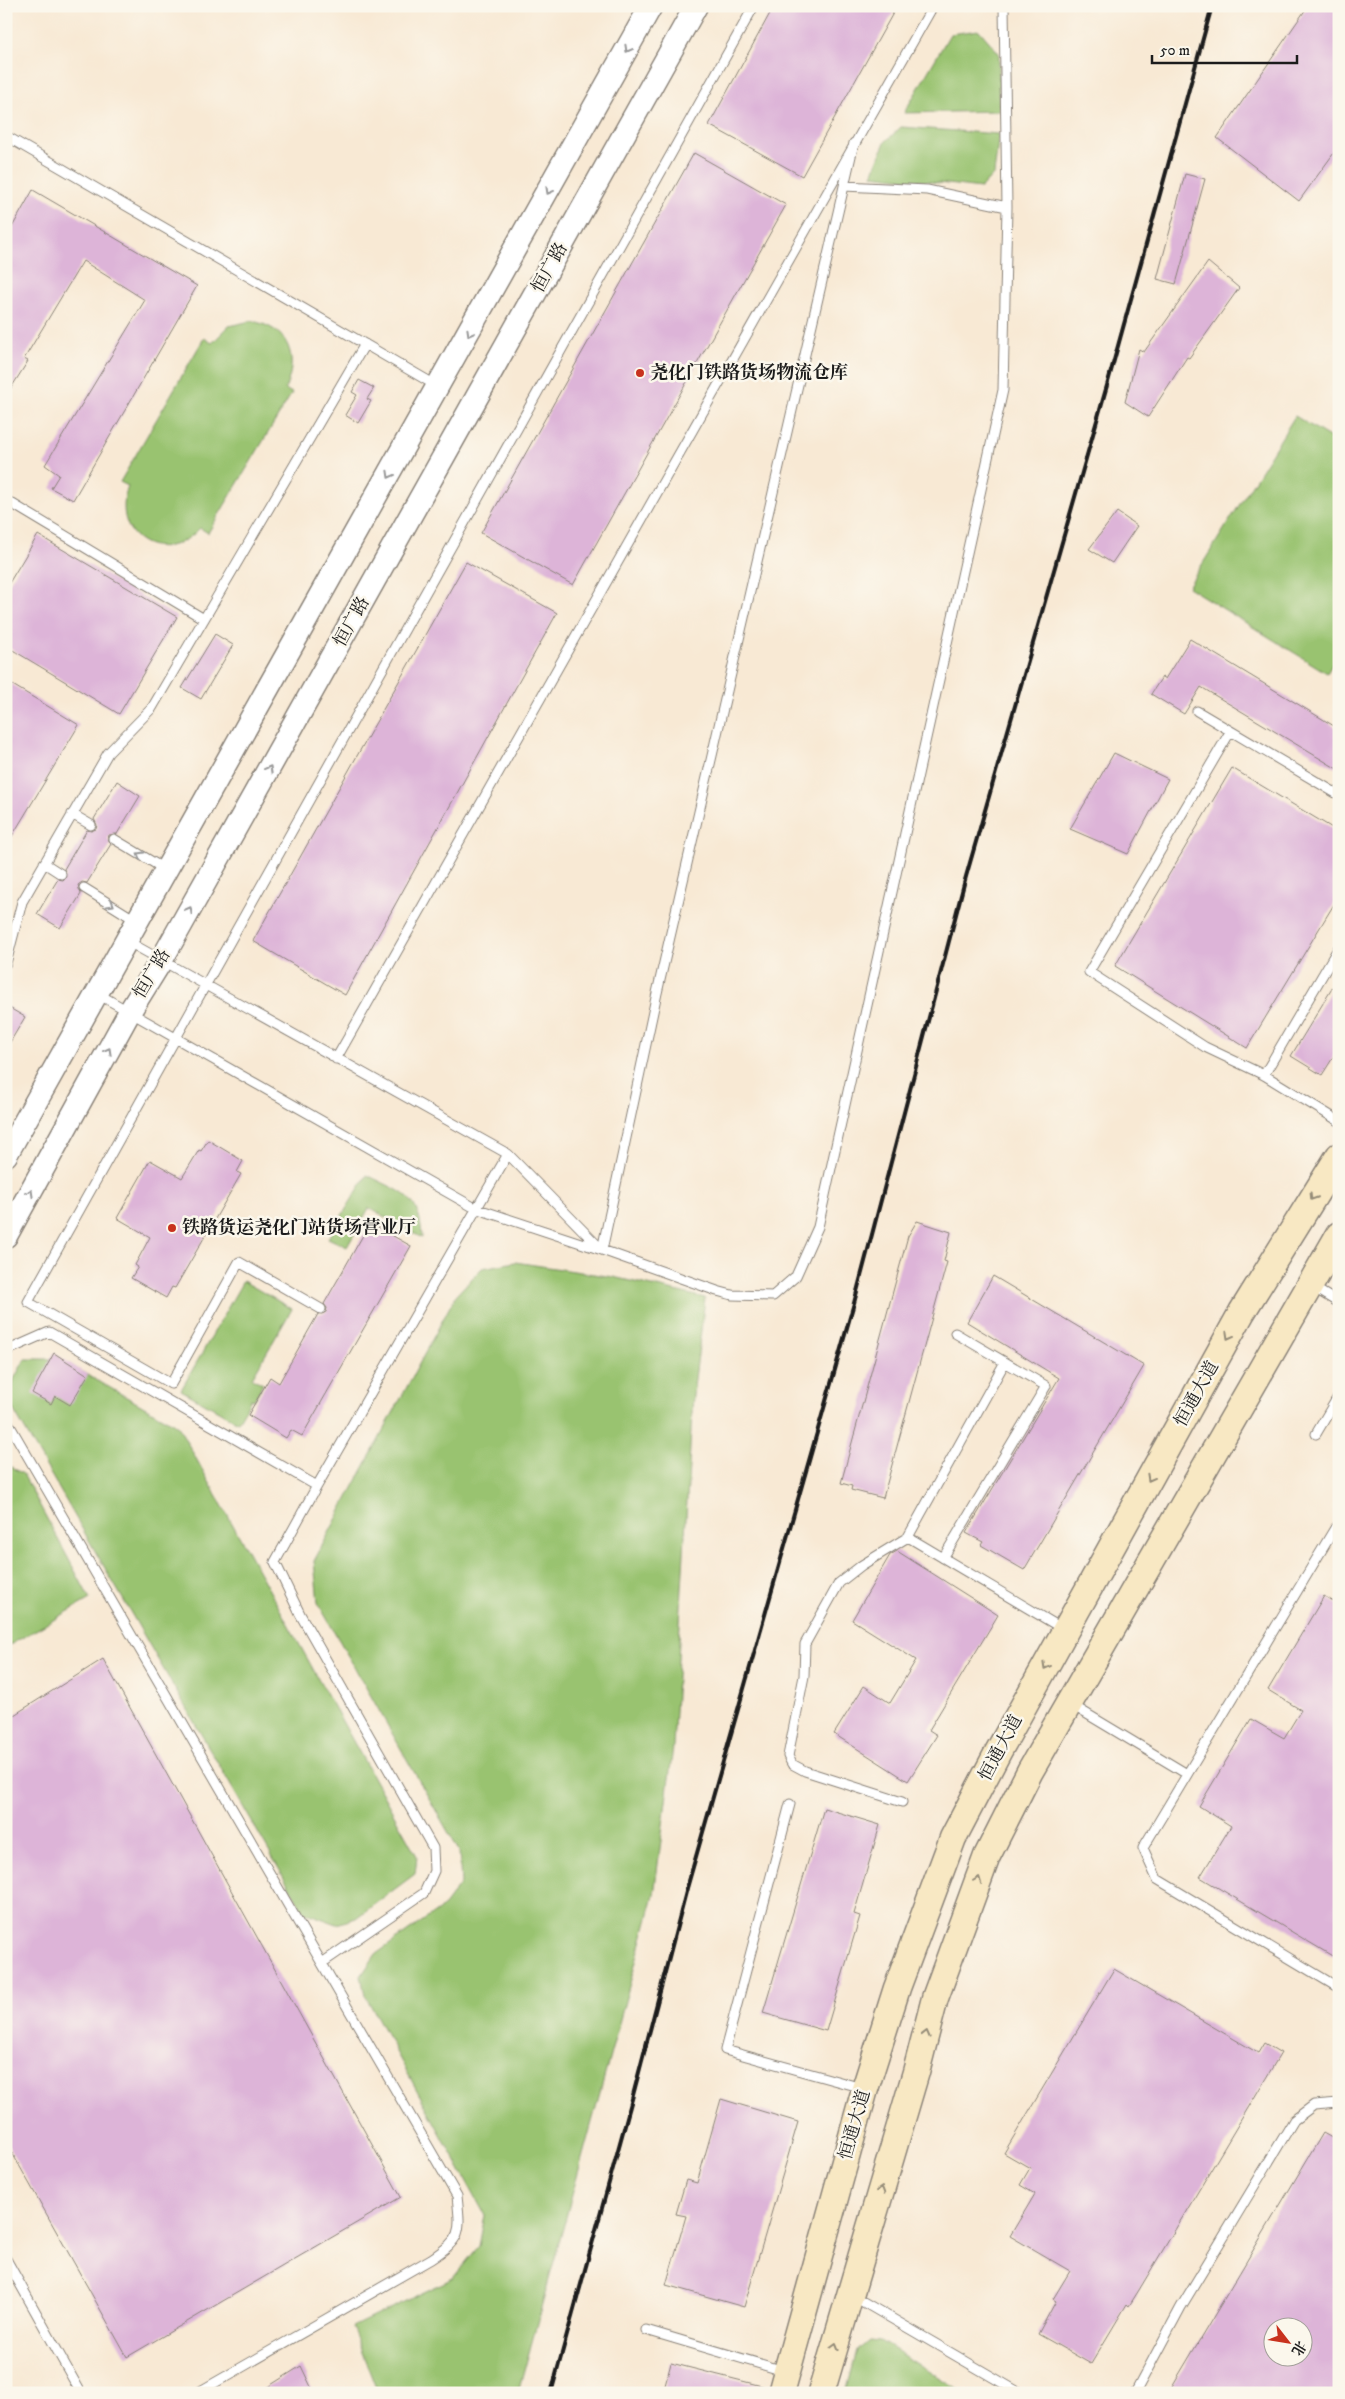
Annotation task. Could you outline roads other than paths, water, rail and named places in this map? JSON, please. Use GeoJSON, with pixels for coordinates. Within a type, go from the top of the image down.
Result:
{"type":"FeatureCollection","features":[{"type":"Feature","properties":{"kind":"main road","name":"恒通大道"},"geometry":{"type":"LineString","coordinates":[[784,2382],[865,2089],[897,1988],[953,1838],[1065,1631],[1242,1312],[1339,1156]]}},
{"type":"Feature","properties":{"kind":"main road","name":"恒通大道"},"geometry":{"type":"LineString","coordinates":[[821,2393],[916,2072],[935,1998],[987,1856],[1030,1771],[1339,1235]]}},
{"type":"Feature","properties":{"kind":"street"},"geometry":{"type":"LineString","coordinates":[[6,1155],[439,387],[651,6]]}},
{"type":"Feature","properties":{"kind":"street","name":"恒广路"},"geometry":{"type":"LineString","coordinates":[[6,1236],[130,1011],[161,961],[696,6]]}},
{"type":"Feature","properties":{"kind":"lane"},"geometry":{"type":"LineString","coordinates":[[321,1309],[239,1262],[171,1384],[28,1302],[754,6]]}},
{"type":"Feature","properties":{"kind":"lane"},"geometry":{"type":"LineString","coordinates":[[336,1059],[933,6]]}},
{"type":"Feature","properties":{"kind":"lane"},"geometry":{"type":"LineString","coordinates":[[97,994],[475,1208],[732,1295],[773,1296],[796,1276],[818,1227],[1004,390],[1006,207],[1004,6]]}},
{"type":"Feature","properties":{"kind":"lane"},"geometry":{"type":"LineString","coordinates":[[7,138],[439,387]]}},
{"type":"Feature","properties":{"kind":"lane"},"geometry":{"type":"LineString","coordinates":[[602,1250],[657,993],[854,144]]}},
{"type":"Feature","properties":{"kind":"lane"},"geometry":{"type":"LineString","coordinates":[[844,186],[927,190],[1006,207]]}},
{"type":"Feature","properties":{"kind":"lane"},"geometry":{"type":"LineString","coordinates":[[6,963],[22,902],[72,814],[108,753],[152,708],[365,344]]}},
{"type":"Feature","properties":{"kind":"lane"},"geometry":{"type":"LineString","coordinates":[[6,500],[204,619]]}},
{"type":"Feature","properties":{"kind":"lane"},"geometry":{"type":"LineString","coordinates":[[1197,710],[1230,732],[1339,795]]}},
{"type":"Feature","properties":{"kind":"lane"},"geometry":{"type":"LineString","coordinates":[[1230,732],[1089,972],[1205,1047],[1264,1075],[1339,1121]]}},
{"type":"Feature","properties":{"kind":"lane"},"geometry":{"type":"LineString","coordinates":[[72,814],[90,825]]}},
{"type":"Feature","properties":{"kind":"lane"},"geometry":{"type":"LineString","coordinates":[[114,839],[166,871]]}},
{"type":"Feature","properties":{"kind":"lane"},"geometry":{"type":"LineString","coordinates":[[44,863],[61,874]]}},
{"type":"Feature","properties":{"kind":"lane"},"geometry":{"type":"LineString","coordinates":[[84,888],[138,921]]}},
{"type":"Feature","properties":{"kind":"lane"},"geometry":{"type":"LineString","coordinates":[[127,941],[508,1154],[602,1250]]}},
{"type":"Feature","properties":{"kind":"lane"},"geometry":{"type":"LineString","coordinates":[[1264,1075],[1339,947]]}},
{"type":"Feature","properties":{"kind":"lane"},"geometry":{"type":"LineString","coordinates":[[322,1963],[424,1894],[434,1871],[433,1848],[300,1614],[275,1562],[475,1208],[508,1154]]}},
{"type":"Feature","properties":{"kind":"lane"},"geometry":{"type":"LineString","coordinates":[[1309,1285],[1339,1303]]}},
{"type":"Feature","properties":{"kind":"lane"},"geometry":{"type":"LineString","coordinates":[[6,1352],[50,1332],[317,1486]]}},
{"type":"Feature","properties":{"kind":"lane"},"geometry":{"type":"LineString","coordinates":[[942,1558],[1046,1386],[955,1333]]}},
{"type":"Feature","properties":{"kind":"lane"},"geometry":{"type":"LineString","coordinates":[[902,1802],[806,1772],[792,1764],[788,1756],[804,1676],[805,1644],[839,1583],[862,1565],[908,1538],[1005,1362]]}},
{"type":"Feature","properties":{"kind":"lane"},"geometry":{"type":"LineString","coordinates":[[1316,1434],[1339,1395]]}},
{"type":"Feature","properties":{"kind":"lane"},"geometry":{"type":"LineString","coordinates":[[6,1419],[457,2196],[460,2223],[453,2244],[196,2393]]}},
{"type":"Feature","properties":{"kind":"lane"},"geometry":{"type":"LineString","coordinates":[[1339,1526],[1335,1528],[1143,1848],[1157,1879],[1339,1988]]}},
{"type":"Feature","properties":{"kind":"lane"},"geometry":{"type":"LineString","coordinates":[[908,1538],[1065,1631]]}},
{"type":"Feature","properties":{"kind":"lane"},"geometry":{"type":"LineString","coordinates":[[1069,1704],[1187,1774]]}},
{"type":"Feature","properties":{"kind":"lane"},"geometry":{"type":"LineString","coordinates":[[790,1804],[725,2050],[865,2089]]}},
{"type":"Feature","properties":{"kind":"lane"},"geometry":{"type":"LineString","coordinates":[[1135,2393],[1182,2307],[1294,2120],[1314,2105],[1339,2103]]}},
{"type":"Feature","properties":{"kind":"lane"},"geometry":{"type":"LineString","coordinates":[[6,2259],[81,2393]]}},
{"type":"Feature","properties":{"kind":"lane"},"geometry":{"type":"LineString","coordinates":[[850,2294],[1020,2393]]}},
{"type":"Feature","properties":{"kind":"lane"},"geometry":{"type":"LineString","coordinates":[[646,2330],[784,2382]]}},
{"type":"Feature","properties":{"kind":"railway"},"geometry":{"type":"LineString","coordinates":[[551,2393],[632,2099],[687,1888],[854,1303],[965,880],[1108,382],[1212,6]]}},
{"type":"Feature","properties":{"kind":"place","name":"尧化门铁路货场物流仓库"},"geometry":{"type":"Point","coordinates":[640,373]}},
{"type":"Feature","properties":{"kind":"place","name":"铁路货运尧化门站货场营业厅"},"geometry":{"type":"Point","coordinates":[172,1228]}}]}
